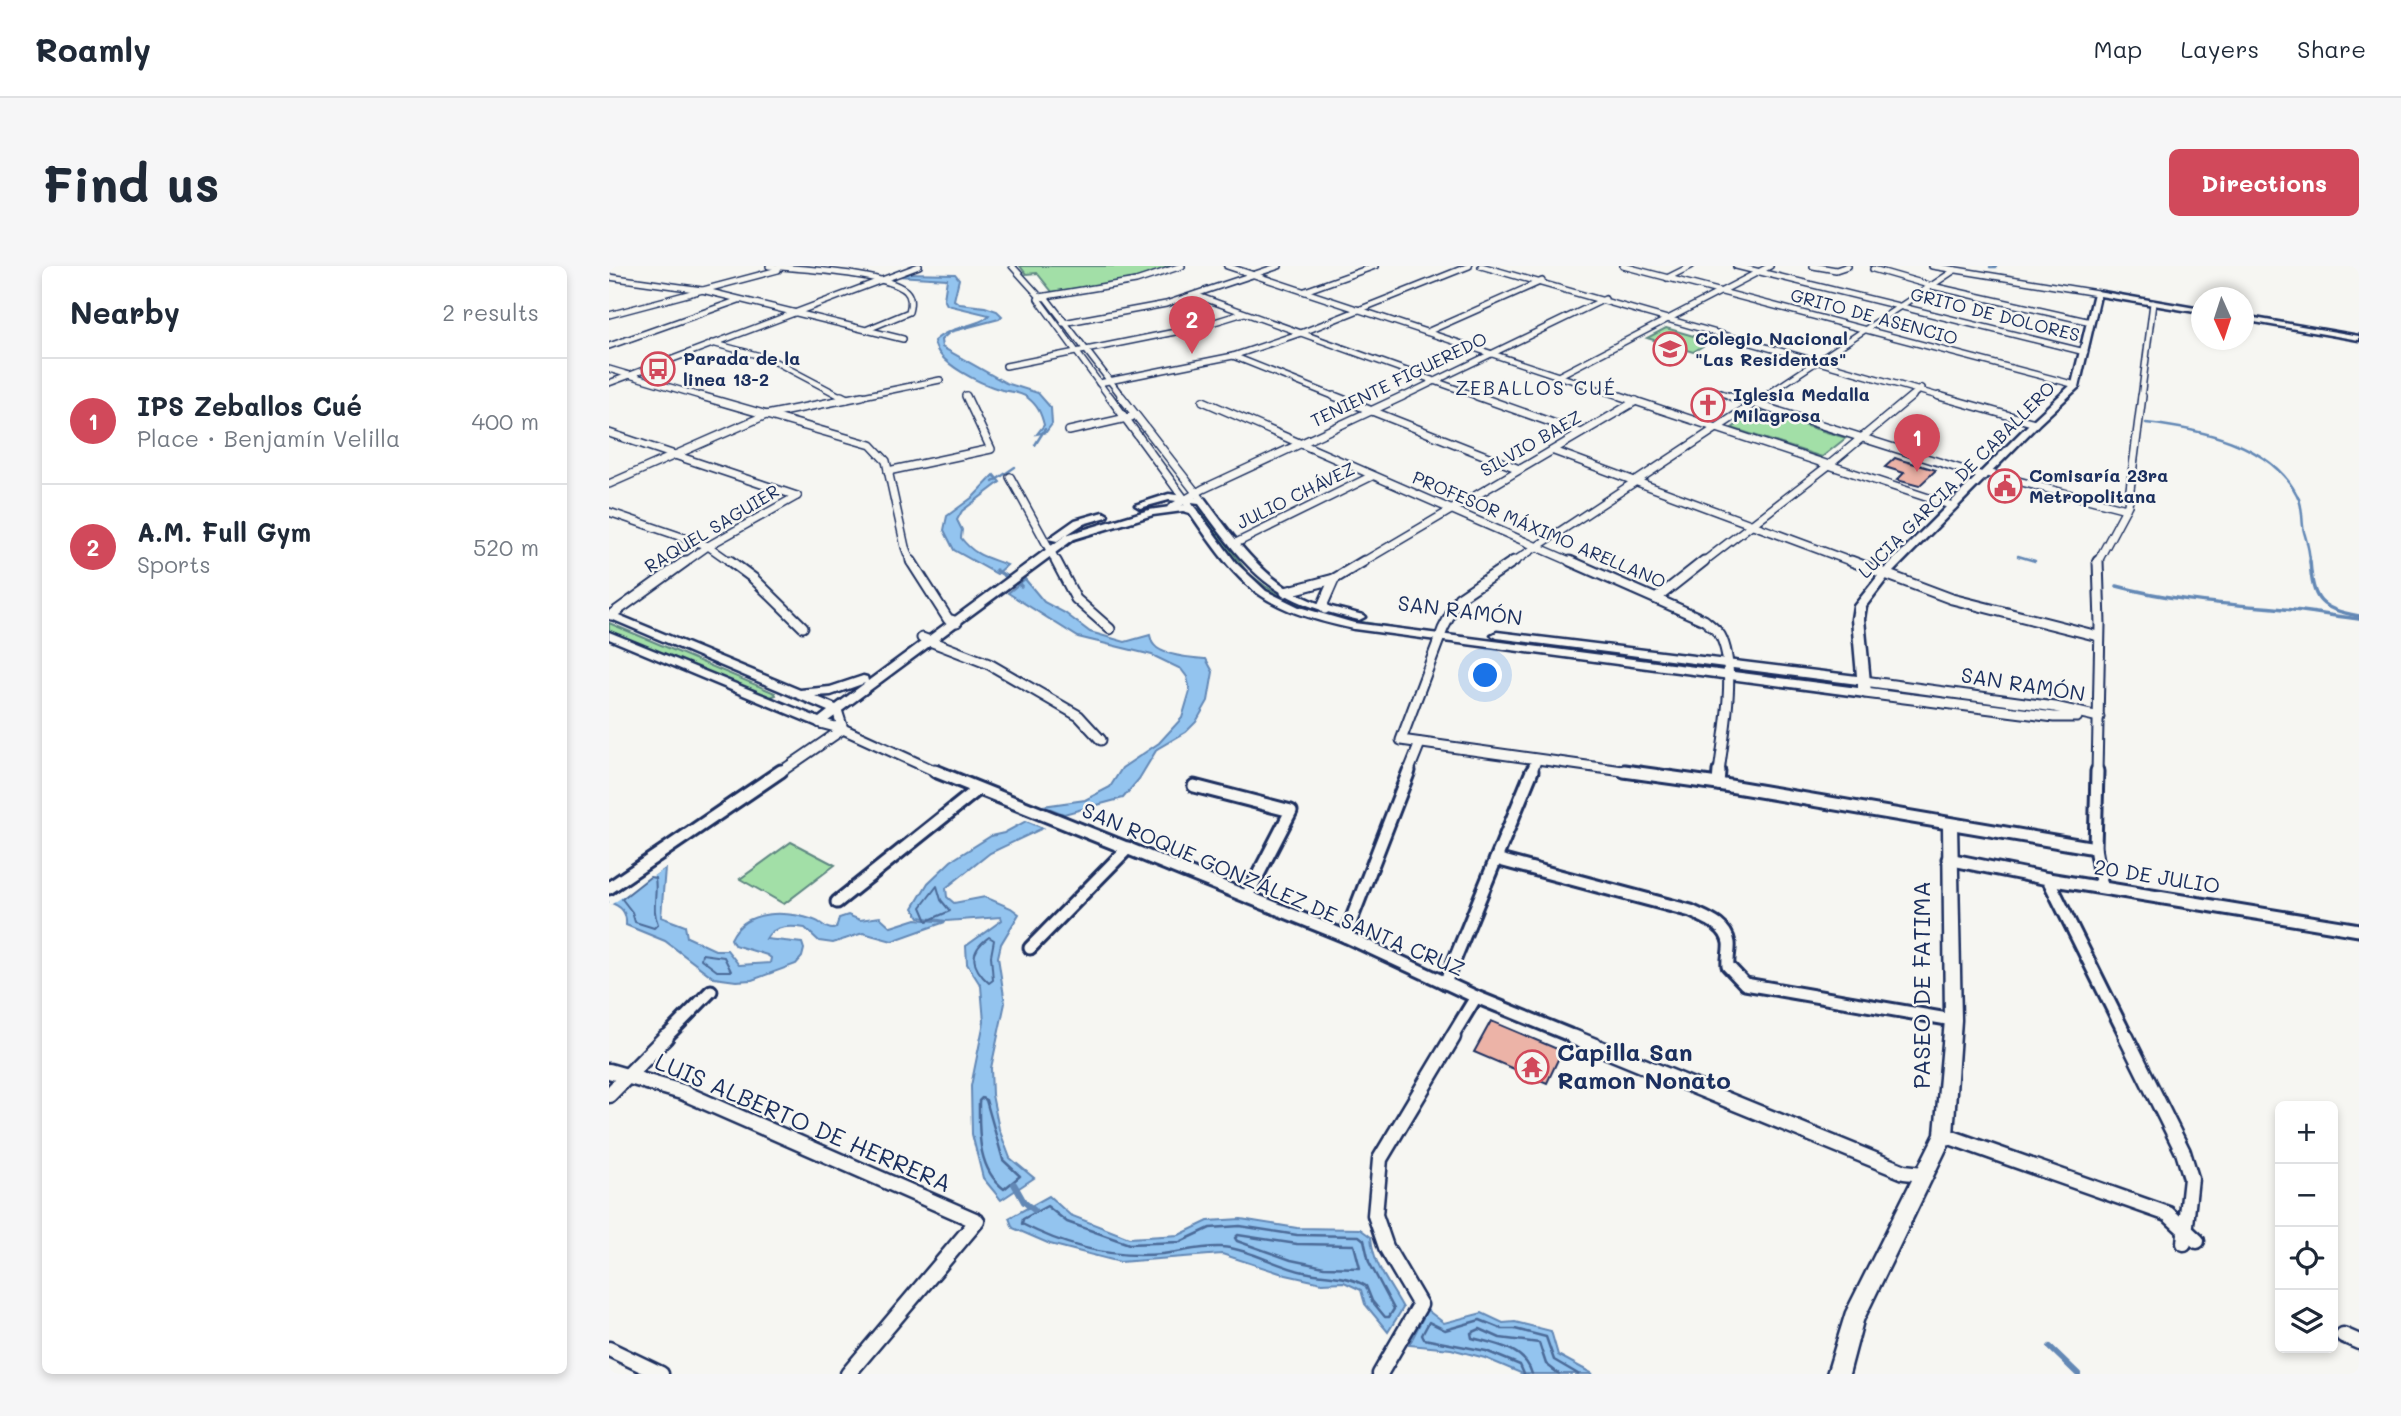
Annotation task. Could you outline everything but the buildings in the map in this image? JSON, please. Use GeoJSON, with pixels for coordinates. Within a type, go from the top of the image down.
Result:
{"type":"FeatureCollection","features":[{"type":"Feature","properties":{"kind":"street"},"geometry":{"type":"LineString","coordinates":[[769,266],[879,281],[905,290],[910,297],[912,310],[868,329]]}},
{"type":"Feature","properties":{"kind":"street"},"geometry":{"type":"LineString","coordinates":[[820,272],[838,266]]}},
{"type":"Feature","properties":{"kind":"street"},"geometry":{"type":"LineString","coordinates":[[609,383],[919,266]]}},
{"type":"Feature","properties":{"kind":"street","name":"SAN RAMÓN"},"geometry":{"type":"LineString","coordinates":[[1012,266],[1040,297],[1046,298],[1194,494],[1254,568],[1285,592],[1325,609],[1443,633]]}},
{"type":"Feature","properties":{"kind":"street"},"geometry":{"type":"LineString","coordinates":[[1040,297],[1136,281],[1182,266]]}},
{"type":"Feature","properties":{"kind":"street"},"geometry":{"type":"LineString","coordinates":[[1227,266],[1953,506]]}},
{"type":"Feature","properties":{"kind":"street"},"geometry":{"type":"LineString","coordinates":[[1057,324],[1166,304],[1279,266]]}},
{"type":"Feature","properties":{"kind":"street"},"geometry":{"type":"LineString","coordinates":[[1305,291],[1375,266]]}},
{"type":"Feature","properties":{"kind":"street"},"geometry":{"type":"LineString","coordinates":[[1099,383],[1233,356],[1301,333],[1469,266]]}},
{"type":"Feature","properties":{"kind":"street"},"geometry":{"type":"LineString","coordinates":[[1481,266],[1542,281]]}},
{"type":"Feature","properties":{"kind":"street"},"geometry":{"type":"LineString","coordinates":[[1495,266],[2037,421]]}},
{"type":"Feature","properties":{"kind":"street","name":"GRITO DE ASENCIO"},"geometry":{"type":"LineString","coordinates":[[1623,266],[2076,386]]}},
{"type":"Feature","properties":{"kind":"street"},"geometry":{"type":"LineString","coordinates":[[1667,278],[1691,266]]}},
{"type":"Feature","properties":{"kind":"street","name":"GRITO DE DOLORES"},"geometry":{"type":"LineString","coordinates":[[1735,266],[2085,352]]}},
{"type":"Feature","properties":{"kind":"street"},"geometry":{"type":"LineString","coordinates":[[1560,375],[1770,266]]}},
{"type":"Feature","properties":{"kind":"street"},"geometry":{"type":"LineString","coordinates":[[1812,266],[1836,270],[1848,266]]}},
{"type":"Feature","properties":{"kind":"street"},"geometry":{"type":"LineString","coordinates":[[1932,266],[2191,309]]}},
{"type":"Feature","properties":{"kind":"street"},"geometry":{"type":"LineString","coordinates":[[609,315],[784,268]]}},
{"type":"Feature","properties":{"kind":"street"},"geometry":{"type":"LineString","coordinates":[[1953,268],[1932,286],[1458,598],[1401,740],[1536,761],[1718,784],[2095,848]]}},
{"type":"Feature","properties":{"kind":"street"},"geometry":{"type":"LineString","coordinates":[[1873,269],[1932,286],[2091,322]]}},
{"type":"Feature","properties":{"kind":"street"},"geometry":{"type":"LineString","coordinates":[[609,277],[702,290],[903,339]]}},
{"type":"Feature","properties":{"kind":"street"},"geometry":{"type":"LineString","coordinates":[[1427,332],[1542,281]]}},
{"type":"Feature","properties":{"kind":"street","name":"LUCIA GARCIA DE CABALLERO"},"geometry":{"type":"LineString","coordinates":[[1864,687],[1858,619],[1860,606],[1885,574],[2037,421],[2076,386],[2097,293]]}},
{"type":"Feature","properties":{"kind":"street"},"geometry":{"type":"LineString","coordinates":[[1195,295],[1581,433]]}},
{"type":"Feature","properties":{"kind":"street","name":"SAN RAMÓN"},"geometry":{"type":"LineString","coordinates":[[1040,297],[1038,299],[1126,418],[1194,494],[1192,511],[1241,575],[1263,594],[1322,619],[1354,626],[1443,633],[1864,687],[2054,717],[2099,717]]}},
{"type":"Feature","properties":{"kind":"street","name":"TENIENTE FIGUEREDO"},"geometry":{"type":"LineString","coordinates":[[1194,494],[1605,299]]}},
{"type":"Feature","properties":{"kind":"street"},"geometry":{"type":"LineString","coordinates":[[609,346],[739,300]]}},
{"type":"Feature","properties":{"kind":"street"},"geometry":{"type":"LineString","coordinates":[[2102,887],[2095,848],[2099,717],[2096,565],[2126,509],[2139,433],[2153,303]]}},
{"type":"Feature","properties":{"kind":"street"},"geometry":{"type":"LineString","coordinates":[[1006,366],[1195,328],[1244,313]]}},
{"type":"Feature","properties":{"kind":"street"},"geometry":{"type":"LineString","coordinates":[[2254,320],[2359,338]]}},
{"type":"Feature","properties":{"kind":"street"},"geometry":{"type":"LineString","coordinates":[[712,343],[768,358],[847,399]]}},
{"type":"Feature","properties":{"kind":"street"},"geometry":{"type":"LineString","coordinates":[[1233,356],[1519,469]]}},
{"type":"Feature","properties":{"kind":"street"},"geometry":{"type":"LineString","coordinates":[[609,369],[871,445],[885,461],[905,547],[913,567],[952,620]]}},
{"type":"Feature","properties":{"kind":"street"},"geometry":{"type":"LineString","coordinates":[[609,484],[766,415],[940,380]]}},
{"type":"Feature","properties":{"kind":"street"},"geometry":{"type":"LineString","coordinates":[[1657,598],[1750,523],[1829,465],[1921,388]]}},
{"type":"Feature","properties":{"kind":"street"},"geometry":{"type":"LineString","coordinates":[[1715,391],[1985,474],[2126,509]]}},
{"type":"Feature","properties":{"kind":"street"},"geometry":{"type":"LineString","coordinates":[[888,471],[991,449],[966,397]]}},
{"type":"Feature","properties":{"kind":"street","name":"PROFESOR MÁXIMO ARELLANO"},"geometry":{"type":"LineString","coordinates":[[1203,401],[1704,620],[1718,631],[1723,642],[1727,670],[1718,784]]}},
{"type":"Feature","properties":{"kind":"street","name":"SILVIO BAEZ"},"geometry":{"type":"LineString","coordinates":[[1285,592],[1334,579],[1636,401]]}},
{"type":"Feature","properties":{"kind":"street"},"geometry":{"type":"LineString","coordinates":[[1069,430],[1137,416]]}},
{"type":"Feature","properties":{"kind":"street"},"geometry":{"type":"LineString","coordinates":[[609,433],[676,454]]}},
{"type":"Feature","properties":{"kind":"street"},"geometry":{"type":"LineString","coordinates":[[1553,451],[1972,606],[2098,636]]}},
{"type":"Feature","properties":{"kind":"street","name":"RAQUEL SAGUIER"},"geometry":{"type":"LineString","coordinates":[[610,615],[708,546],[797,496],[676,454]]}},
{"type":"Feature","properties":{"kind":"street","name":"JULIO CHÁVEZ"},"geometry":{"type":"LineString","coordinates":[[1234,544],[1372,476]]}},
{"type":"Feature","properties":{"kind":"street"},"geometry":{"type":"LineString","coordinates":[[1010,477],[1076,599],[1110,629]]}},
{"type":"Feature","properties":{"kind":"street"},"geometry":{"type":"LineString","coordinates":[[815,721],[1047,548],[1091,529],[1194,494]]}},
{"type":"Feature","properties":{"kind":"street"},"geometry":{"type":"LineString","coordinates":[[1170,503],[1192,511]]}},
{"type":"Feature","properties":{"kind":"street"},"geometry":{"type":"LineString","coordinates":[[609,512],[708,546],[753,578],[803,627]]}},
{"type":"Feature","properties":{"kind":"street"},"geometry":{"type":"LineString","coordinates":[[1325,609],[1323,604],[1334,579]]}},
{"type":"Feature","properties":{"kind":"street"},"geometry":{"type":"LineString","coordinates":[[609,888],[843,729],[833,708],[610,615]]}},
{"type":"Feature","properties":{"kind":"street","name":"SAN ROQUE GONZÁLEZ DE SANTA CRUZ"},"geometry":{"type":"LineString","coordinates":[[609,635],[815,721],[843,729],[977,790],[1345,936],[1476,997],[1904,1172],[1923,1174]]}},
{"type":"Feature","properties":{"kind":"street"},"geometry":{"type":"LineString","coordinates":[[833,708],[863,680],[926,640]]}},
{"type":"Feature","properties":{"kind":"street"},"geometry":{"type":"LineString","coordinates":[[926,640],[989,664],[1079,716],[1101,740]]}},
{"type":"Feature","properties":{"kind":"street"},"geometry":{"type":"LineString","coordinates":[[796,693],[831,691],[863,680]]}},
{"type":"Feature","properties":{"kind":"street"},"geometry":{"type":"LineString","coordinates":[[1345,936],[1420,743]]}},
{"type":"Feature","properties":{"kind":"street"},"geometry":{"type":"LineString","coordinates":[[1445,983],[1536,761]]}},
{"type":"Feature","properties":{"kind":"street"},"geometry":{"type":"LineString","coordinates":[[1194,786],[1291,811],[1247,896]]}},
{"type":"Feature","properties":{"kind":"street"},"geometry":{"type":"LineString","coordinates":[[837,902],[977,790]]}},
{"type":"Feature","properties":{"kind":"street","name":"PASEO DE FATIMA"},"geometry":{"type":"LineString","coordinates":[[1839,1374],[1853,1319],[1944,1135],[1953,1020],[1948,859],[1950,825]]}},
{"type":"Feature","properties":{"kind":"street"},"geometry":{"type":"LineString","coordinates":[[1030,948],[1128,848]]}},
{"type":"Feature","properties":{"kind":"street"},"geometry":{"type":"LineString","coordinates":[[1496,859],[1692,911],[1721,928],[1728,938],[1727,965],[1734,977],[1745,984],[1953,1020]]}},
{"type":"Feature","properties":{"kind":"street","name":"20 DE JULIO"},"geometry":{"type":"LineString","coordinates":[[1948,859],[2048,879],[2359,930]]}},
{"type":"Feature","properties":{"kind":"street"},"geometry":{"type":"LineString","coordinates":[[1944,1135],[2168,1214],[2189,1238],[2191,1178],[2183,1152],[2048,879]]}},
{"type":"Feature","properties":{"kind":"street"},"geometry":{"type":"LineString","coordinates":[[609,1095],[711,991]]}},
{"type":"Feature","properties":{"kind":"street"},"geometry":{"type":"LineString","coordinates":[[1380,1374],[1419,1305],[1385,1247],[1375,1215],[1380,1159],[1476,997]]}},
{"type":"Feature","properties":{"kind":"street","name":"LUIS ALBERTO DE HERRERA"},"geometry":{"type":"LineString","coordinates":[[609,1072],[682,1092],[977,1221],[848,1374]]}},
{"type":"Feature","properties":{"kind":"street"},"geometry":{"type":"LineString","coordinates":[[2343,1335],[2359,1342]]}},
{"type":"Feature","properties":{"kind":"street"},"geometry":{"type":"LineString","coordinates":[[609,1349],[661,1374]]}},
{"type":"Feature","properties":{"kind":"green space"},"geometry":{"type":"Polygon","coordinates":[[[1020,266],[1173,266],[1137,278],[1053,293],[1037,273],[1026,274],[1020,266]]]}},
{"type":"Feature","properties":{"kind":"green space"},"geometry":{"type":"Polygon","coordinates":[[[1666,328],[1711,341],[1693,352],[1647,338],[1666,328]]]}},
{"type":"Feature","properties":{"kind":"green space"},"geometry":{"type":"Polygon","coordinates":[[[1757,411],[1846,438],[1822,457],[1732,428],[1757,411]]]}},
{"type":"Feature","properties":{"kind":"green space"},"geometry":{"type":"Polygon","coordinates":[[[1199,509],[1247,572],[1292,602],[1356,621],[1431,633],[1331,618],[1283,601],[1262,588],[1244,571],[1199,509]]]}},
{"type":"Feature","properties":{"kind":"green space"},"geometry":{"type":"Polygon","coordinates":[[[609,623],[776,695],[768,698],[609,632],[609,623]]]}},
{"type":"Feature","properties":{"kind":"green space"},"geometry":{"type":"Polygon","coordinates":[[[791,842],[835,865],[784,904],[740,879],[791,842]]]}},
{"type":"Feature","properties":{"kind":"water"},"geometry":{"type":"Polygon","coordinates":[[[905,273],[955,274],[959,279],[954,300],[960,304],[997,311],[1002,316],[950,332],[941,340],[942,347],[1006,383],[1038,393],[1051,408],[1052,424],[1046,432],[1037,434],[1044,425],[1042,417],[1028,398],[972,378],[951,365],[937,349],[934,341],[941,335],[979,322],[989,315],[947,305],[944,299],[947,279],[897,276],[905,273]]]}},
{"type":"Feature","properties":{"kind":"water"},"geometry":{"type":"Polygon","coordinates":[[[994,475],[1000,482],[962,511],[957,520],[962,530],[961,538],[972,549],[982,556],[1007,565],[997,574],[954,550],[944,530],[947,516],[973,497],[994,475]]]}},
{"type":"Feature","properties":{"kind":"water"},"geometry":{"type":"Polygon","coordinates":[[[1025,579],[1044,602],[1065,613],[1090,632],[1125,642],[1150,635],[1152,643],[1158,649],[1178,656],[1206,659],[1213,672],[1208,701],[1196,722],[1186,732],[1157,749],[1139,779],[1123,798],[1064,814],[1043,806],[1085,800],[1110,787],[1122,768],[1159,743],[1182,718],[1190,691],[1187,677],[1181,669],[1152,655],[1078,637],[1008,593],[1025,579]]]}},
{"type":"Feature","properties":{"kind":"water"},"geometry":{"type":"Polygon","coordinates":[[[1026,821],[1043,828],[990,853],[946,888],[947,897],[954,903],[985,897],[1019,914],[1001,944],[998,957],[1005,1003],[991,1068],[992,1095],[999,1129],[1010,1158],[1034,1178],[1001,1200],[983,1178],[972,1134],[971,1086],[984,1022],[981,986],[967,964],[966,946],[1002,920],[1001,917],[946,921],[919,917],[913,908],[928,883],[951,861],[991,836],[1004,833],[1026,821]]]}},
{"type":"Feature","properties":{"kind":"water"},"geometry":{"type":"Polygon","coordinates":[[[665,868],[661,917],[685,926],[687,937],[715,950],[727,950],[739,965],[770,963],[771,958],[767,955],[734,945],[731,939],[737,929],[746,922],[768,914],[803,917],[833,929],[836,928],[839,918],[848,915],[860,920],[880,917],[891,927],[916,919],[945,922],[892,941],[863,933],[833,943],[819,941],[805,928],[783,928],[773,931],[766,939],[802,943],[802,957],[796,964],[752,980],[714,978],[665,941],[626,925],[622,910],[609,902],[665,868]]]}},
{"type":"Feature","properties":{"kind":"water"},"geometry":{"type":"Polygon","coordinates":[[[1049,1196],[1070,1215],[1129,1238],[1179,1235],[1208,1221],[1241,1219],[1297,1228],[1360,1229],[1371,1237],[1375,1257],[1403,1308],[1388,1332],[1365,1304],[1361,1290],[1344,1282],[1322,1283],[1286,1275],[1222,1254],[1120,1262],[1050,1244],[1013,1228],[1009,1218],[1049,1196]]]}},
{"type":"Feature","properties":{"kind":"water"},"geometry":{"type":"Polygon","coordinates":[[[1427,1310],[1444,1323],[1482,1313],[1503,1323],[1515,1322],[1551,1331],[1558,1355],[1593,1374],[1523,1374],[1485,1358],[1451,1349],[1409,1345],[1427,1310]]]}},
{"type":"Feature","properties":{"kind":"pier"},"geometry":{"type":"Polygon","coordinates":[[[660,859],[668,866],[609,906],[609,892],[660,859]]]}},
{"type":"Feature","properties":{"kind":"waterway"},"geometry":{"type":"LineString","coordinates":[[1990,267],[1996,267]]}},
{"type":"Feature","properties":{"kind":"waterway"},"geometry":{"type":"LineString","coordinates":[[2146,423],[2210,435],[2252,451],[2270,463],[2285,477],[2297,495],[2302,509],[2310,563]]}},
{"type":"Feature","properties":{"kind":"waterway"},"geometry":{"type":"LineString","coordinates":[[1035,445],[1045,429]]}},
{"type":"Feature","properties":{"kind":"waterway"},"geometry":{"type":"LineString","coordinates":[[993,482],[1015,467]]}},
{"type":"Feature","properties":{"kind":"waterway"},"geometry":{"type":"LineString","coordinates":[[2018,556],[2035,561]]}},
{"type":"Feature","properties":{"kind":"waterway"},"geometry":{"type":"LineString","coordinates":[[2310,561],[2313,586],[2321,601],[2335,610],[2359,616]]}},
{"type":"Feature","properties":{"kind":"waterway"},"geometry":{"type":"LineString","coordinates":[[996,570],[1021,586]]}},
{"type":"Feature","properties":{"kind":"waterway"},"geometry":{"type":"LineString","coordinates":[[2117,586],[2189,600],[2359,619]]}},
{"type":"Feature","properties":{"kind":"waterway"},"geometry":{"type":"LineString","coordinates":[[1014,1184],[1024,1202],[1034,1210]]}},
{"type":"Feature","properties":{"kind":"waterway"},"geometry":{"type":"LineString","coordinates":[[2050,1347],[2078,1374]]}},
{"type":"Feature","properties":{"kind":"place","name":"Colegio Nacional \"Las Residentas\""},"geometry":{"type":"Point","coordinates":[1670,349]}},
{"type":"Feature","properties":{"kind":"place","name":"A.M. Full Gym"},"geometry":{"type":"Point","coordinates":[1192,354]}},
{"type":"Feature","properties":{"kind":"place","name":"Parada de la linea 13-2"},"geometry":{"type":"Point","coordinates":[658,369]}},
{"type":"Feature","properties":{"kind":"place","name":"Iglesia Medalla Milagrosa"},"geometry":{"type":"Point","coordinates":[1708,405]}},
{"type":"Feature","properties":{"kind":"place","name":"IPS Zeballos Cué"},"geometry":{"type":"Point","coordinates":[1917,472]}},
{"type":"Feature","properties":{"kind":"place","name":"Comisaría 23ra Metropolitana"},"geometry":{"type":"Point","coordinates":[2005,486]}},
{"type":"Feature","properties":{"kind":"place","name":"Capilla San Ramon Nonato"},"geometry":{"type":"Point","coordinates":[1532,1067]}},
{"type":"Feature","properties":{"kind":"district","name":"ZEBALLOS CUÉ"},"geometry":{"type":"Point","coordinates":[1536,388]}}]}
